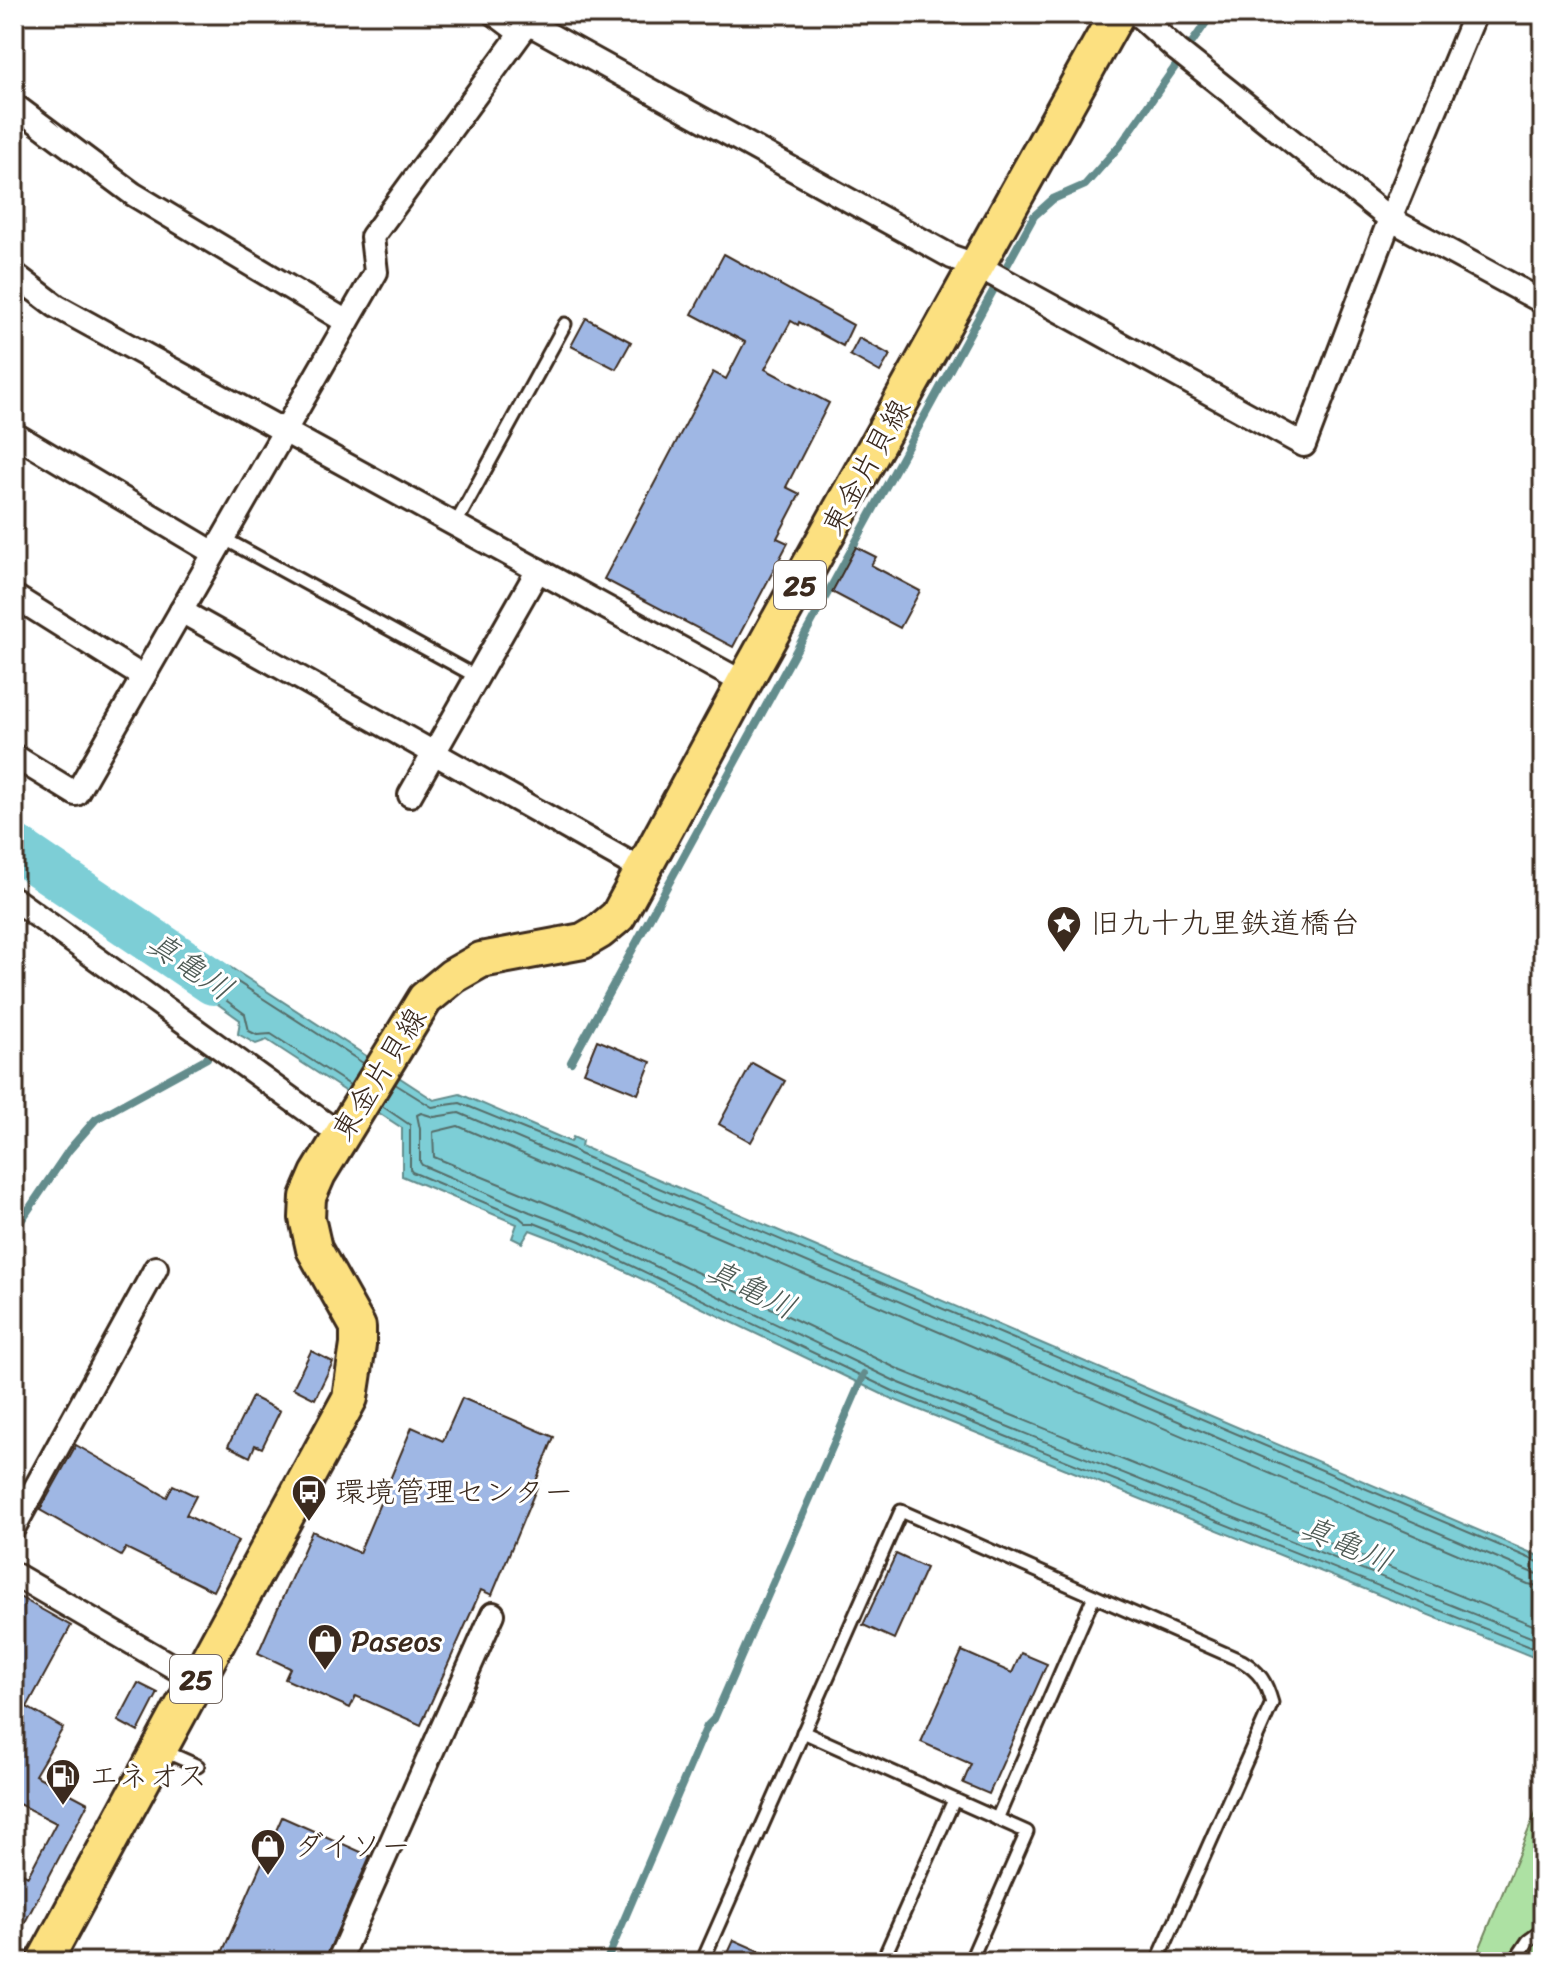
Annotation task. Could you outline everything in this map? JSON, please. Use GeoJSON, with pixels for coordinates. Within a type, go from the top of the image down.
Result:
{"type":"FeatureCollection","features":[{"type":"Feature","properties":{"kind":"main road","name":"東金片貝線"},"geometry":{"type":"LineString","coordinates":[[44,1962],[350,1398],[358,1327],[314,1249],[307,1218],[308,1197],[318,1174],[425,999],[453,976],[481,960],[583,941],[618,916],[744,683],[993,274],[1117,14]]}},
{"type":"Feature","properties":{"kind":"street"},"geometry":{"type":"LineString","coordinates":[[1137,14],[1390,219],[1543,302]]}},
{"type":"Feature","properties":{"kind":"street"},"geometry":{"type":"LineString","coordinates":[[14,756],[76,794],[376,272],[372,237],[527,25],[952,257],[993,274],[1304,445],[1390,219],[1475,14]]}},
{"type":"Feature","properties":{"kind":"street"},"geometry":{"type":"LineString","coordinates":[[14,105],[133,194],[347,322]]}},
{"type":"Feature","properties":{"kind":"street"},"geometry":{"type":"LineString","coordinates":[[14,274],[56,306],[744,683]]}},
{"type":"Feature","properties":{"kind":"street"},"geometry":{"type":"LineString","coordinates":[[14,434],[218,546]]}},
{"type":"Feature","properties":{"kind":"street"},"geometry":{"type":"LineString","coordinates":[[410,795],[538,570]]}},
{"type":"Feature","properties":{"kind":"street"},"geometry":{"type":"LineString","coordinates":[[14,596],[143,677]]}},
{"type":"Feature","properties":{"kind":"street"},"geometry":{"type":"LineString","coordinates":[[181,611],[644,871]]}},
{"type":"Feature","properties":{"kind":"street"},"geometry":{"type":"LineString","coordinates":[[14,899],[341,1135]]}},
{"type":"Feature","properties":{"kind":"street"},"geometry":{"type":"LineString","coordinates":[[14,1527],[156,1268]]}},
{"type":"Feature","properties":{"kind":"street"},"geometry":{"type":"LineString","coordinates":[[14,1574],[196,1680]]}},
{"type":"Feature","properties":{"kind":"street"},"geometry":{"type":"LineString","coordinates":[[338,1962],[493,1614]]}},
{"type":"Feature","properties":{"kind":"lane"},"geometry":{"type":"LineString","coordinates":[[486,14],[527,25]]}},
{"type":"Feature","properties":{"kind":"lane"},"geometry":{"type":"LineString","coordinates":[[455,525],[565,324]]}},
{"type":"Feature","properties":{"kind":"lane"},"geometry":{"type":"LineString","coordinates":[[218,546],[477,677]]}},
{"type":"Feature","properties":{"kind":"lane"},"geometry":{"type":"LineString","coordinates":[[702,1962],[901,1511],[1242,1661],[1257,1670],[1267,1684],[1272,1703],[1157,1962]]}},
{"type":"Feature","properties":{"kind":"lane"},"geometry":{"type":"LineString","coordinates":[[997,1819],[1094,1596]]}},
{"type":"Feature","properties":{"kind":"lane"},"geometry":{"type":"LineString","coordinates":[[803,1732],[1027,1832],[970,1962]]}},
{"type":"Feature","properties":{"kind":"lane"},"geometry":{"type":"LineString","coordinates":[[158,1748],[198,1766]]}},
{"type":"Feature","properties":{"kind":"lane"},"geometry":{"type":"LineString","coordinates":[[882,1962],[954,1800]]}},
{"type":"Feature","properties":{"kind":"lane"},"geometry":{"type":"LineString","coordinates":[[1514,1962],[1528,1941],[1543,1930]]}},
{"type":"Feature","properties":{"kind":"green space"},"geometry":{"type":"Polygon","coordinates":[[[1543,1795],[1543,1962],[1474,1962],[1543,1795]]]}},
{"type":"Feature","properties":{"kind":"water"},"geometry":{"type":"Polygon","coordinates":[[[173,930],[434,1100],[460,1094],[571,1142],[573,1137],[582,1141],[581,1146],[1543,1558],[1543,1661],[890,1398],[577,1248],[530,1230],[522,1243],[512,1238],[517,1224],[402,1176],[402,1128],[267,1040],[256,1044],[238,1034],[240,1020],[151,956],[173,930]]]}},
{"type":"Feature","properties":{"kind":"building"},"geometry":{"type":"Polygon","coordinates":[[[724,254],[853,325],[843,346],[799,322],[798,325],[791,321],[765,369],[829,403],[786,487],[800,494],[777,538],[788,543],[733,647],[604,579],[713,372],[726,379],[745,342],[692,314],[724,254]]]}},
{"type":"Feature","properties":{"kind":"building"},"geometry":{"type":"Polygon","coordinates":[[[586,318],[631,342],[616,369],[571,346],[586,318]]]}},
{"type":"Feature","properties":{"kind":"building"},"geometry":{"type":"Polygon","coordinates":[[[859,338],[890,355],[880,372],[850,355],[859,338]]]}},
{"type":"Feature","properties":{"kind":"building"},"geometry":{"type":"Polygon","coordinates":[[[856,547],[876,557],[871,565],[920,591],[900,628],[832,592],[856,547]]]}},
{"type":"Feature","properties":{"kind":"building"},"geometry":{"type":"Polygon","coordinates":[[[597,1040],[651,1062],[638,1094],[584,1072],[597,1040]]]}},
{"type":"Feature","properties":{"kind":"building"},"geometry":{"type":"Polygon","coordinates":[[[752,1063],[785,1081],[751,1142],[719,1124],[752,1063]]]}},
{"type":"Feature","properties":{"kind":"building"},"geometry":{"type":"Polygon","coordinates":[[[311,1351],[333,1362],[315,1399],[293,1388],[311,1351]]]}},
{"type":"Feature","properties":{"kind":"building"},"geometry":{"type":"Polygon","coordinates":[[[252,1397],[280,1411],[262,1448],[255,1445],[250,1457],[228,1446],[252,1397]]]}},
{"type":"Feature","properties":{"kind":"building"},"geometry":{"type":"Polygon","coordinates":[[[462,1398],[554,1437],[536,1481],[539,1482],[492,1595],[481,1590],[421,1725],[356,1696],[350,1708],[285,1679],[290,1668],[258,1653],[312,1531],[359,1553],[412,1427],[443,1441],[462,1398]]]}},
{"type":"Feature","properties":{"kind":"building"},"geometry":{"type":"Polygon","coordinates":[[[76,1445],[167,1497],[173,1485],[196,1496],[186,1515],[238,1541],[213,1591],[126,1548],[121,1556],[40,1510],[76,1445]]]}},
{"type":"Feature","properties":{"kind":"building"},"geometry":{"type":"Polygon","coordinates":[[[896,1554],[926,1568],[894,1639],[863,1625],[896,1554]]]}},
{"type":"Feature","properties":{"kind":"building"},"geometry":{"type":"Polygon","coordinates":[[[14,1594],[71,1626],[27,1707],[63,1728],[35,1775],[88,1803],[14,1943],[14,1868],[28,1876],[56,1823],[19,1804],[14,1812],[14,1594]]]}},
{"type":"Feature","properties":{"kind":"building"},"geometry":{"type":"Polygon","coordinates":[[[962,1651],[1012,1673],[1021,1653],[1047,1664],[989,1794],[963,1783],[971,1764],[921,1742],[962,1651]]]}},
{"type":"Feature","properties":{"kind":"building"},"geometry":{"type":"Polygon","coordinates":[[[138,1683],[158,1693],[138,1732],[118,1721],[138,1683]]]}},
{"type":"Feature","properties":{"kind":"building"},"geometry":{"type":"Polygon","coordinates":[[[282,1817],[370,1856],[324,1962],[218,1962],[282,1817]]]}},
{"type":"Feature","properties":{"kind":"building"},"geometry":{"type":"Polygon","coordinates":[[[734,1940],[784,1962],[724,1962],[734,1940]]]}},
{"type":"Feature","properties":{"kind":"waterway"},"geometry":{"type":"LineString","coordinates":[[571,1062],[1034,216],[1053,199],[1085,185],[1121,144],[1212,14]]}},
{"type":"Feature","properties":{"kind":"waterway","name":"真亀川"},"geometry":{"type":"LineString","coordinates":[[14,847],[213,982]]}},
{"type":"Feature","properties":{"kind":"waterway"},"geometry":{"type":"LineString","coordinates":[[14,1231],[69,1150],[96,1119],[207,1058]]}},
{"type":"Feature","properties":{"kind":"waterway"},"geometry":{"type":"LineString","coordinates":[[606,1962],[864,1374]]}},
{"type":"Feature","properties":{"kind":"place","name":"旧九十九里鉄道橋台"},"geometry":{"type":"Point","coordinates":[1064,954]}},
{"type":"Feature","properties":{"kind":"place","name":"環境管理センター"},"geometry":{"type":"Point","coordinates":[309,1523]}},
{"type":"Feature","properties":{"kind":"place","name":"Paseos"},"geometry":{"type":"Point","coordinates":[325,1672]}},
{"type":"Feature","properties":{"kind":"place","name":"エネオス"},"geometry":{"type":"Point","coordinates":[63,1807]}},
{"type":"Feature","properties":{"kind":"place","name":"ダイソー"},"geometry":{"type":"Point","coordinates":[268,1877]}}]}
